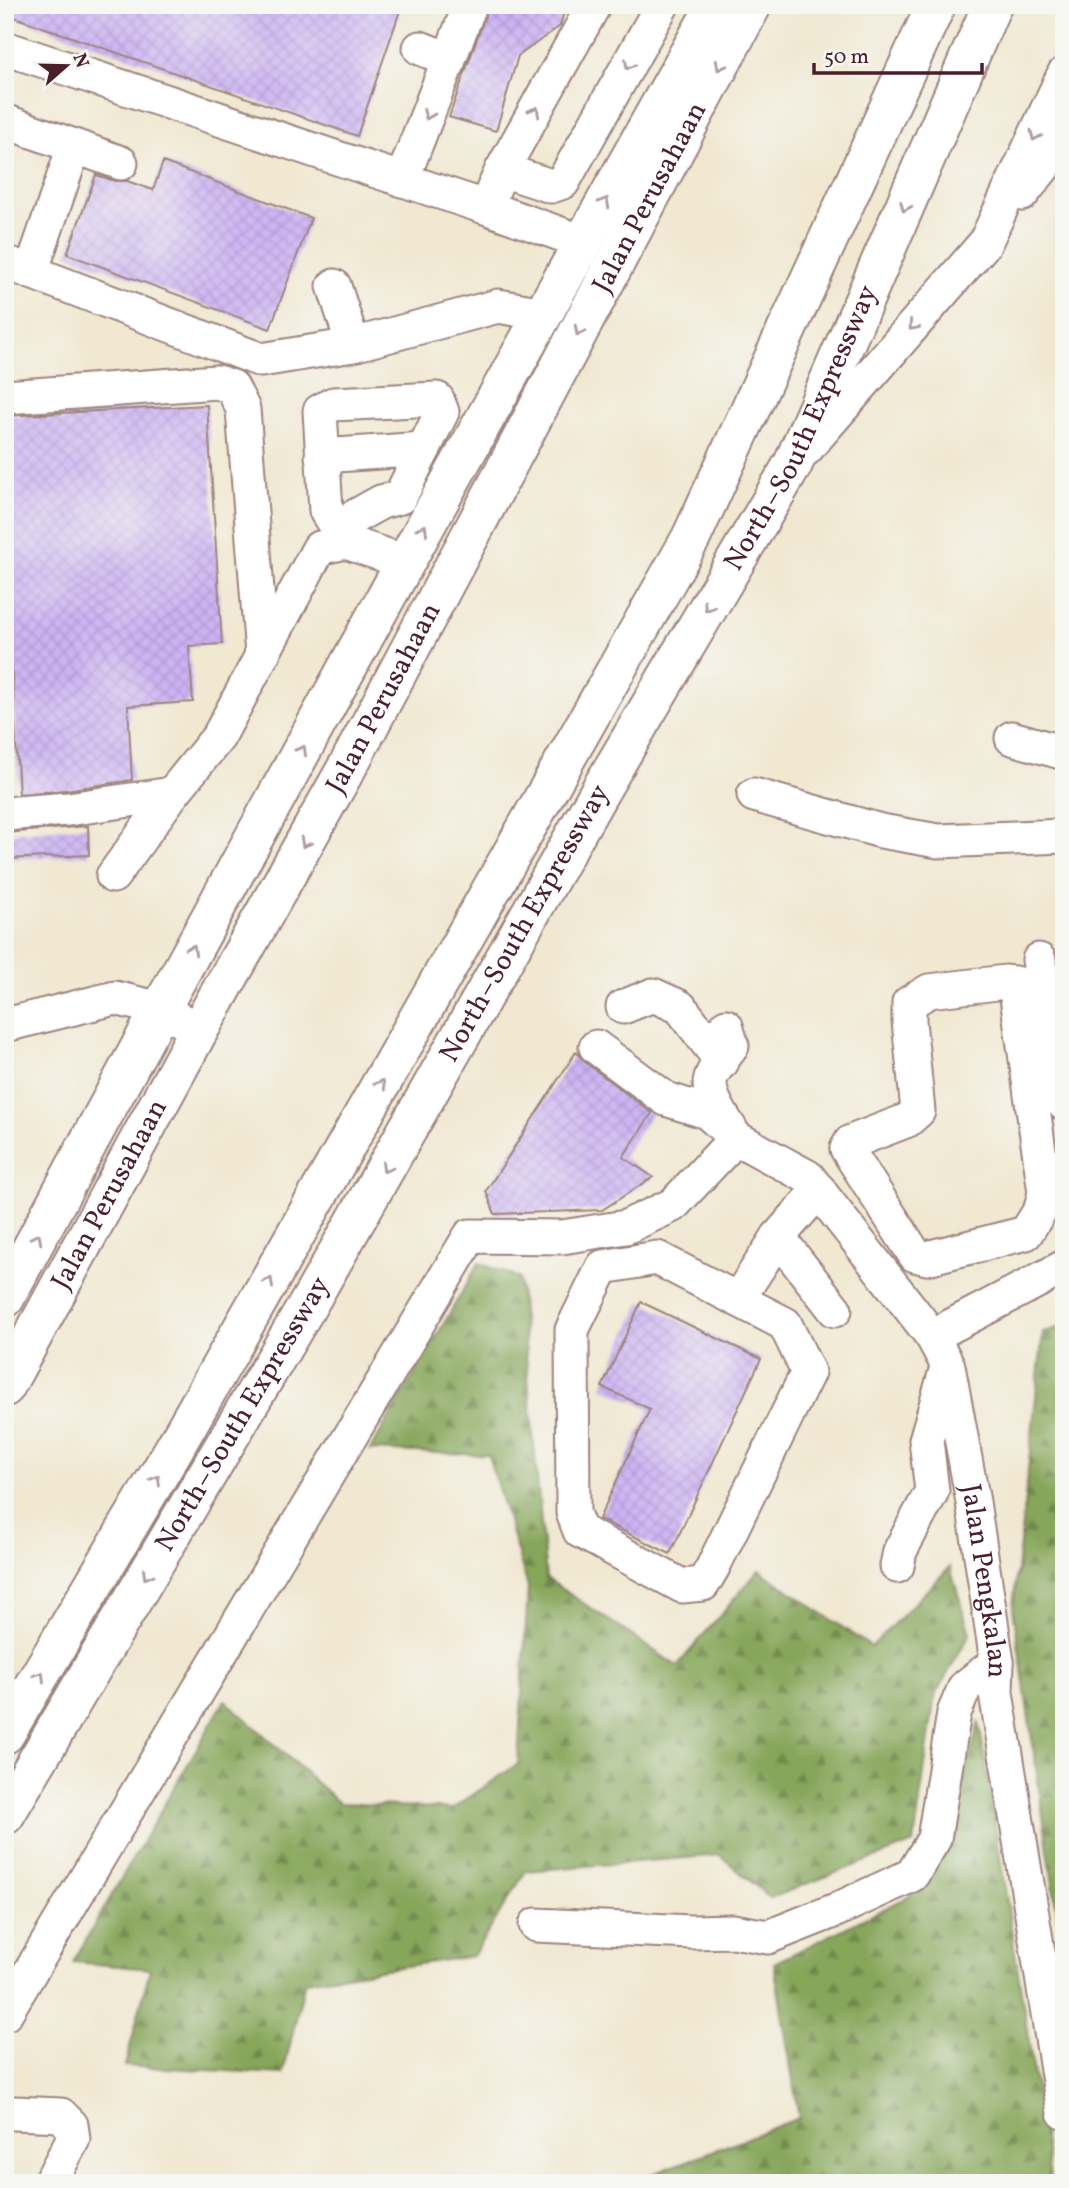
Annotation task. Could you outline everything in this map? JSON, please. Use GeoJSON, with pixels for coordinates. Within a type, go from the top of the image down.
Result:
{"type":"FeatureCollection","features":[{"type":"Feature","properties":{"kind":"main road","name":"Jalan Perusahaan"},"geometry":{"type":"LineString","coordinates":[[5,1298],[405,562],[716,5]]}},
{"type":"Feature","properties":{"kind":"main road","name":"Jalan Perusahaan"},"geometry":{"type":"LineString","coordinates":[[5,1387],[199,1030],[350,762],[752,5]]}},
{"type":"Feature","properties":{"kind":"main road","name":"North–South Expressway"},"geometry":{"type":"LineString","coordinates":[[5,1734],[171,1454],[691,538],[936,5]]}},
{"type":"Feature","properties":{"kind":"main road","name":"North–South Expressway"},"geometry":{"type":"LineString","coordinates":[[5,1815],[310,1301],[601,789],[793,464],[992,5]]}},
{"type":"Feature","properties":{"kind":"street"},"geometry":{"type":"LineString","coordinates":[[402,180],[470,5]]}},
{"type":"Feature","properties":{"kind":"street"},"geometry":{"type":"LineString","coordinates":[[485,207],[502,170],[594,5]]}},
{"type":"Feature","properties":{"kind":"street"},"geometry":{"type":"LineString","coordinates":[[502,170],[551,186],[563,182],[662,5]]}},
{"type":"Feature","properties":{"kind":"street"},"geometry":{"type":"LineString","coordinates":[[5,48],[583,242]]}},
{"type":"Feature","properties":{"kind":"street"},"geometry":{"type":"LineString","coordinates":[[420,48],[443,57],[449,64]]}},
{"type":"Feature","properties":{"kind":"street"},"geometry":{"type":"LineString","coordinates":[[985,243],[1064,74]]}},
{"type":"Feature","properties":{"kind":"street"},"geometry":{"type":"LineString","coordinates":[[11,121],[121,163]]}},
{"type":"Feature","properties":{"kind":"street"},"geometry":{"type":"LineString","coordinates":[[793,464],[985,243],[1064,141]]}},
{"type":"Feature","properties":{"kind":"street"},"geometry":{"type":"LineString","coordinates":[[75,147],[15,270],[261,360],[353,345],[498,306],[543,314]]}},
{"type":"Feature","properties":{"kind":"street"},"geometry":{"type":"LineString","coordinates":[[334,286],[353,345]]}},
{"type":"Feature","properties":{"kind":"street"},"geometry":{"type":"LineString","coordinates":[[5,397],[216,382],[232,387],[243,409],[262,655]]}},
{"type":"Feature","properties":{"kind":"street"},"geometry":{"type":"LineString","coordinates":[[113,876],[172,793],[219,736],[320,548],[341,535],[381,502],[400,497],[442,412],[437,399],[333,404],[320,411],[326,511],[341,535],[405,562]]}},
{"type":"Feature","properties":{"kind":"street"},"geometry":{"type":"LineString","coordinates":[[322,456],[424,449]]}},
{"type":"Feature","properties":{"kind":"street"},"geometry":{"type":"LineString","coordinates":[[1013,738],[1064,753]]}},
{"type":"Feature","properties":{"kind":"street"},"geometry":{"type":"LineString","coordinates":[[5,814],[68,809],[172,793]]}},
{"type":"Feature","properties":{"kind":"street"},"geometry":{"type":"LineString","coordinates":[[754,794],[881,831],[938,841],[1064,836]]}},
{"type":"Feature","properties":{"kind":"street"},"geometry":{"type":"LineString","coordinates":[[1033,977],[1045,1192],[1041,1209],[1026,1233],[927,1258],[915,1255],[847,1149],[851,1142],[908,1120],[918,1111],[909,1003],[929,991],[1033,977]]}},
{"type":"Feature","properties":{"kind":"street"},"geometry":{"type":"LineString","coordinates":[[1033,977],[1064,1104]]}},
{"type":"Feature","properties":{"kind":"street"},"geometry":{"type":"LineString","coordinates":[[623,1007],[653,995],[680,1007],[722,1062]]}},
{"type":"Feature","properties":{"kind":"street"},"geometry":{"type":"LineString","coordinates":[[5,1025],[115,998],[160,1009],[199,1030]]}},
{"type":"Feature","properties":{"kind":"street"},"geometry":{"type":"LineString","coordinates":[[5,2014],[470,1236],[562,1237],[626,1227],[673,1205],[736,1138],[717,1106],[710,1084],[716,1068],[732,1046],[726,1026]]}},
{"type":"Feature","properties":{"kind":"street","name":"Jalan Pengkalan"},"geometry":{"type":"LineString","coordinates":[[596,1047],[666,1099],[707,1112],[736,1138],[808,1177],[932,1336],[948,1366],[973,1502],[997,1662],[996,1693],[1064,2112]]}},
{"type":"Feature","properties":{"kind":"street"},"geometry":{"type":"LineString","coordinates":[[738,1299],[778,1237],[819,1190]]}},
{"type":"Feature","properties":{"kind":"street"},"geometry":{"type":"LineString","coordinates":[[778,1237],[835,1310]]}},
{"type":"Feature","properties":{"kind":"street"},"geometry":{"type":"LineString","coordinates":[[657,1258],[738,1299],[785,1324],[808,1372],[703,1584],[682,1586],[580,1531],[573,1513],[572,1330],[603,1267],[657,1258]]}},
{"type":"Feature","properties":{"kind":"street"},"geometry":{"type":"LineString","coordinates":[[932,1336],[1064,1267]]}},
{"type":"Feature","properties":{"kind":"street"},"geometry":{"type":"LineString","coordinates":[[897,1566],[900,1551],[932,1491],[926,1440],[948,1366]]}},
{"type":"Feature","properties":{"kind":"street"},"geometry":{"type":"LineString","coordinates":[[536,1925],[733,1931],[768,1937],[836,1910],[912,1874],[934,1839],[954,1713],[965,1687],[997,1662]]}},
{"type":"Feature","properties":{"kind":"street"},"geometry":{"type":"LineString","coordinates":[[14,2113],[61,2115],[71,2125],[73,2139],[50,2183]]}},
{"type":"Feature","properties":{"kind":"green space"},"geometry":{"type":"Polygon","coordinates":[[[479,1263],[519,1278],[546,1578],[677,1666],[759,1570],[871,1647],[950,1567],[970,1634],[935,1695],[914,1843],[770,1898],[720,1855],[526,1871],[473,1956],[305,1981],[283,2074],[125,2066],[150,1969],[73,1962],[225,1700],[339,1803],[452,1809],[518,1764],[528,1587],[488,1455],[370,1450],[479,1263]]]}},
{"type":"Feature","properties":{"kind":"green space"},"geometry":{"type":"Polygon","coordinates":[[[1064,1326],[1064,1961],[1013,1608],[1043,1332],[1064,1326]]]}},
{"type":"Feature","properties":{"kind":"green space"},"geometry":{"type":"Polygon","coordinates":[[[979,1722],[1051,2183],[629,2183],[799,2118],[774,1963],[910,1896],[948,1839],[979,1722]]]}},
{"type":"Feature","properties":{"kind":"building"},"geometry":{"type":"Polygon","coordinates":[[[5,5],[402,5],[357,136],[5,14],[5,5]]]}},
{"type":"Feature","properties":{"kind":"building"},"geometry":{"type":"Polygon","coordinates":[[[489,5],[566,5],[560,26],[518,56],[496,131],[449,117],[489,5]]]}},
{"type":"Feature","properties":{"kind":"building"},"geometry":{"type":"Polygon","coordinates":[[[163,162],[311,218],[270,329],[67,254],[96,175],[153,190],[163,162]]]}},
{"type":"Feature","properties":{"kind":"building"},"geometry":{"type":"Polygon","coordinates":[[[207,405],[222,644],[189,646],[193,702],[128,706],[132,780],[19,794],[5,557],[5,416],[207,405]]]}},
{"type":"Feature","properties":{"kind":"building"},"geometry":{"type":"Polygon","coordinates":[[[88,826],[89,855],[5,859],[5,833],[88,826]]]}},
{"type":"Feature","properties":{"kind":"building"},"geometry":{"type":"Polygon","coordinates":[[[576,1052],[585,1062],[652,1113],[623,1157],[653,1177],[602,1210],[495,1214],[486,1191],[576,1052]]]}},
{"type":"Feature","properties":{"kind":"building"},"geometry":{"type":"Polygon","coordinates":[[[641,1302],[761,1359],[670,1554],[599,1519],[650,1409],[602,1387],[641,1302]]]}}]}
